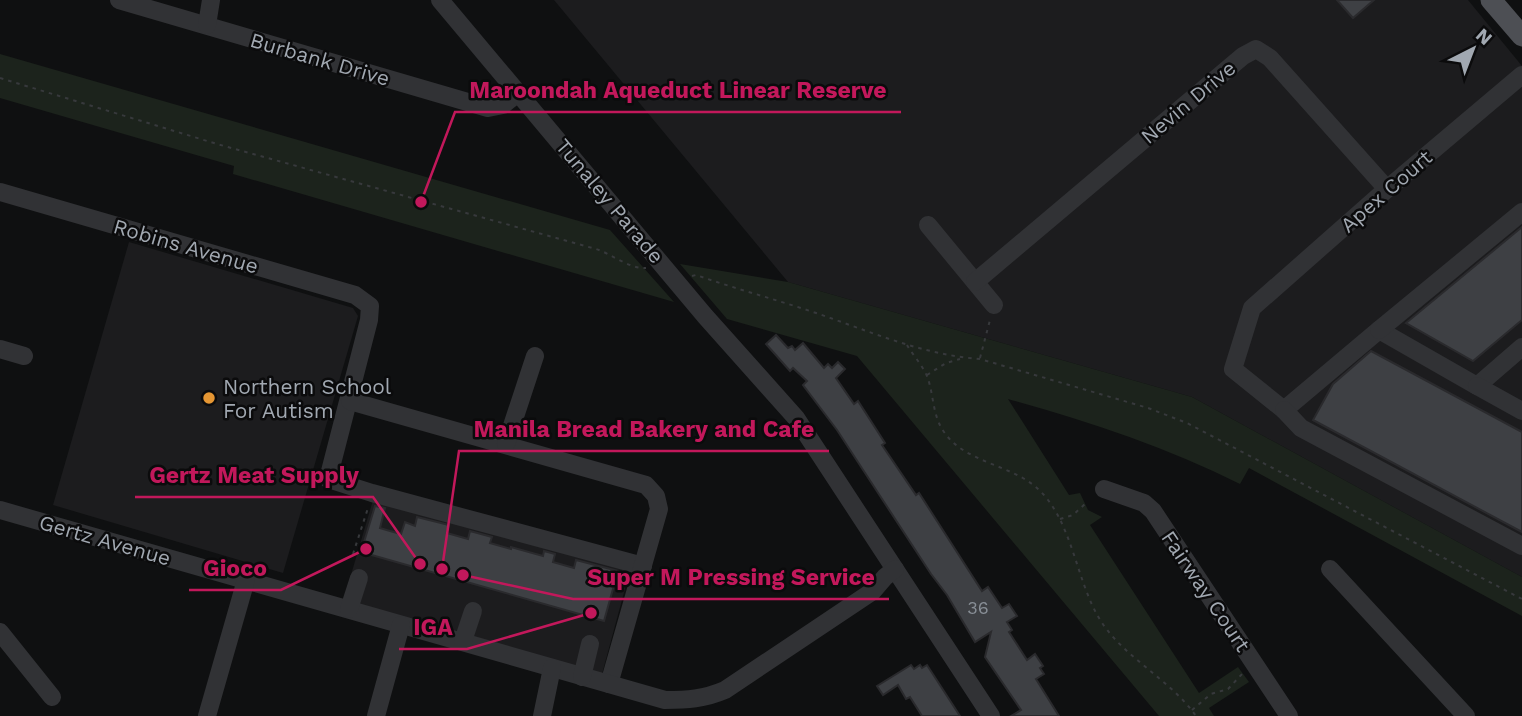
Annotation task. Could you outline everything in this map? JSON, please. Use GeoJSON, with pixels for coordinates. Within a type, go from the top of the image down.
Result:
{"type":"FeatureCollection","features":[{"type":"Feature","properties":{"kind":"main road"},"geometry":{"type":"LineString","coordinates":[[1491,0],[1522,36]]}},
{"type":"Feature","properties":{"kind":"street","name":"Burbank Drive"},"geometry":{"type":"LineString","coordinates":[[119,0],[488,108],[503,105],[518,93]]}},
{"type":"Feature","properties":{"kind":"street"},"geometry":{"type":"LineString","coordinates":[[207,25],[211,0]]}},
{"type":"Feature","properties":{"kind":"street","name":"Tunaley Parade"},"geometry":{"type":"LineString","coordinates":[[440,0],[796,418],[991,716]]}},
{"type":"Feature","properties":{"kind":"street","name":"Nevin Drive"},"geometry":{"type":"LineString","coordinates":[[975,282],[1244,56],[1256,49],[1270,58],[1387,189]]}},
{"type":"Feature","properties":{"kind":"street","name":"Apex Court"},"geometry":{"type":"LineString","coordinates":[[1284,410],[1233,369],[1252,308],[1522,75]]}},
{"type":"Feature","properties":{"kind":"street","name":"Robins Avenue"},"geometry":{"type":"LineString","coordinates":[[0,192],[355,295],[370,306],[350,401]]}},
{"type":"Feature","properties":{"kind":"street"},"geometry":{"type":"LineString","coordinates":[[1522,212],[1284,410],[1301,428],[1522,546]]}},
{"type":"Feature","properties":{"kind":"street"},"geometry":{"type":"LineString","coordinates":[[929,225],[994,305]]}},
{"type":"Feature","properties":{"kind":"street"},"geometry":{"type":"LineString","coordinates":[[1379,330],[1522,411]]}},
{"type":"Feature","properties":{"kind":"street"},"geometry":{"type":"LineString","coordinates":[[1477,386],[1522,347]]}},
{"type":"Feature","properties":{"kind":"street"},"geometry":{"type":"LineString","coordinates":[[0,349],[24,356]]}},
{"type":"Feature","properties":{"kind":"street"},"geometry":{"type":"LineString","coordinates":[[506,444],[535,355]]}},
{"type":"Feature","properties":{"kind":"street"},"geometry":{"type":"LineString","coordinates":[[609,684],[643,566],[659,509],[656,496],[646,485],[350,401],[328,479],[643,566]]}},
{"type":"Feature","properties":{"kind":"street","name":"Fairway Court"},"geometry":{"type":"LineString","coordinates":[[1104,489],[1144,503],[1153,511],[1289,716]]}},
{"type":"Feature","properties":{"kind":"street","name":"Gertz Avenue"},"geometry":{"type":"LineString","coordinates":[[0,510],[665,700],[691,701],[724,690],[873,590],[885,577],[898,574]]}},
{"type":"Feature","properties":{"kind":"street"},"geometry":{"type":"LineString","coordinates":[[1330,569],[1466,716]]}},
{"type":"Feature","properties":{"kind":"street"},"geometry":{"type":"LineString","coordinates":[[349,609],[359,578]]}},
{"type":"Feature","properties":{"kind":"street"},"geometry":{"type":"LineString","coordinates":[[207,716],[246,580]]}},
{"type":"Feature","properties":{"kind":"street"},"geometry":{"type":"LineString","coordinates":[[463,641],[473,611]]}},
{"type":"Feature","properties":{"kind":"street"},"geometry":{"type":"LineString","coordinates":[[376,716],[401,625]]}},
{"type":"Feature","properties":{"kind":"street"},"geometry":{"type":"LineString","coordinates":[[0,632],[52,696]]}},
{"type":"Feature","properties":{"kind":"street"},"geometry":{"type":"LineString","coordinates":[[582,677],[590,644]]}},
{"type":"Feature","properties":{"kind":"street"},"geometry":{"type":"LineString","coordinates":[[542,716],[552,668]]}},
{"type":"Feature","properties":{"kind":"path"},"geometry":{"type":"LineString","coordinates":[[0,78],[217,144],[596,249],[612,254],[631,267],[647,268]]}},
{"type":"Feature","properties":{"kind":"path"},"geometry":{"type":"LineString","coordinates":[[671,274],[684,278],[696,275],[906,344],[962,358],[980,359],[1148,408],[1187,423],[1522,599]]}},
{"type":"Feature","properties":{"kind":"path"},"geometry":{"type":"LineString","coordinates":[[980,359],[994,305]]}},
{"type":"Feature","properties":{"kind":"path"},"geometry":{"type":"LineString","coordinates":[[906,344],[927,375],[937,421],[945,433],[965,449],[1015,474],[1038,489],[1059,519],[1089,600],[1100,621],[1169,686],[1196,716]]}},
{"type":"Feature","properties":{"kind":"path"},"geometry":{"type":"LineString","coordinates":[[927,375],[946,363],[962,358]]}},
{"type":"Feature","properties":{"kind":"path"},"geometry":{"type":"LineString","coordinates":[[354,554],[372,493]]}},
{"type":"Feature","properties":{"kind":"path"},"geometry":{"type":"LineString","coordinates":[[1059,519],[1073,515],[1085,504]]}},
{"type":"Feature","properties":{"kind":"path"},"geometry":{"type":"LineString","coordinates":[[1192,710],[1211,695],[1228,689],[1240,674],[1256,665]]}},
{"type":"Feature","properties":{"kind":"shaded area"},"geometry":{"type":"Polygon","coordinates":[[[554,0],[1468,0],[1522,66],[1522,577],[1192,397],[788,282],[554,0]]]}},
{"type":"Feature","properties":{"kind":"shaded area"},"geometry":{"type":"Polygon","coordinates":[[[0,54],[610,230],[674,302],[233,174],[234,166],[0,98],[0,54]]]}},
{"type":"Feature","properties":{"kind":"shaded area","name":"Northern School For Autism"},"geometry":{"type":"Polygon","coordinates":[[[129,242],[353,308],[358,316],[283,573],[53,505],[129,242]]]}},
{"type":"Feature","properties":{"kind":"shaded area"},"geometry":{"type":"Polygon","coordinates":[[[680,264],[788,282],[1192,397],[1522,577],[1522,616],[1249,468],[1240,484],[1184,458],[1126,436],[1008,399],[1069,495],[1080,493],[1088,510],[1102,517],[1090,525],[1199,693],[1238,667],[1249,682],[1209,708],[1214,716],[1159,716],[857,356],[727,319],[680,264]]]}},
{"type":"Feature","properties":{"kind":"shaded area"},"geometry":{"type":"Polygon","coordinates":[[[376,490],[633,559],[602,674],[343,602],[376,490]]]}},
{"type":"Feature","properties":{"kind":"building"},"geometry":{"type":"Polygon","coordinates":[[[1337,0],[1374,0],[1353,18],[1337,0]]]}},
{"type":"Feature","properties":{"kind":"building"},"geometry":{"type":"Polygon","coordinates":[[[1522,227],[1522,320],[1473,361],[1406,323],[1522,227]]]}},
{"type":"Feature","properties":{"kind":"building"},"geometry":{"type":"Polygon","coordinates":[[[776,335],[788,348],[792,346],[795,350],[803,343],[824,368],[828,364],[832,368],[838,362],[845,369],[836,378],[854,404],[858,401],[885,443],[882,445],[916,495],[919,493],[982,591],[988,587],[1002,608],[1009,604],[1017,616],[1007,622],[1012,630],[1009,632],[1027,660],[1035,654],[1043,666],[1040,668],[1044,674],[1036,679],[1059,716],[1011,716],[1021,710],[985,657],[991,632],[975,642],[947,595],[837,430],[803,385],[807,381],[793,368],[790,371],[766,344],[776,335]]]}},
{"type":"Feature","properties":{"kind":"building"},"geometry":{"type":"Polygon","coordinates":[[[1371,351],[1522,432],[1522,532],[1313,420],[1333,384],[1371,351]]]}},
{"type":"Feature","properties":{"kind":"building"},"geometry":{"type":"Polygon","coordinates":[[[375,506],[385,508],[380,528],[401,534],[405,522],[415,526],[417,517],[449,525],[447,533],[468,539],[470,531],[492,537],[490,543],[511,549],[543,556],[544,551],[555,554],[553,562],[574,568],[576,560],[618,571],[604,621],[361,552],[375,506]]]}},
{"type":"Feature","properties":{"kind":"building"},"geometry":{"type":"Polygon","coordinates":[[[911,665],[914,669],[927,665],[960,716],[922,716],[910,697],[906,699],[898,685],[883,695],[877,686],[911,665]]]}},
{"type":"Feature","properties":{"kind":"place","name":"Maroondah Aqueduct Linear Reserve"},"geometry":{"type":"Point","coordinates":[421,202]}},
{"type":"Feature","properties":{"kind":"place","name":"Northern School For Autism"},"geometry":{"type":"Point","coordinates":[209,398]}},
{"type":"Feature","properties":{"kind":"place","name":"Gioco"},"geometry":{"type":"Point","coordinates":[366,549]}},
{"type":"Feature","properties":{"kind":"place","name":"Gertz Meat Supply"},"geometry":{"type":"Point","coordinates":[420,564]}},
{"type":"Feature","properties":{"kind":"place","name":"Manila Bread Bakery and Cafe"},"geometry":{"type":"Point","coordinates":[442,569]}},
{"type":"Feature","properties":{"kind":"place","name":"Super M Pressing Service"},"geometry":{"type":"Point","coordinates":[463,575]}},
{"type":"Feature","properties":{"kind":"place","name":"IGA"},"geometry":{"type":"Point","coordinates":[591,613]}}]}
